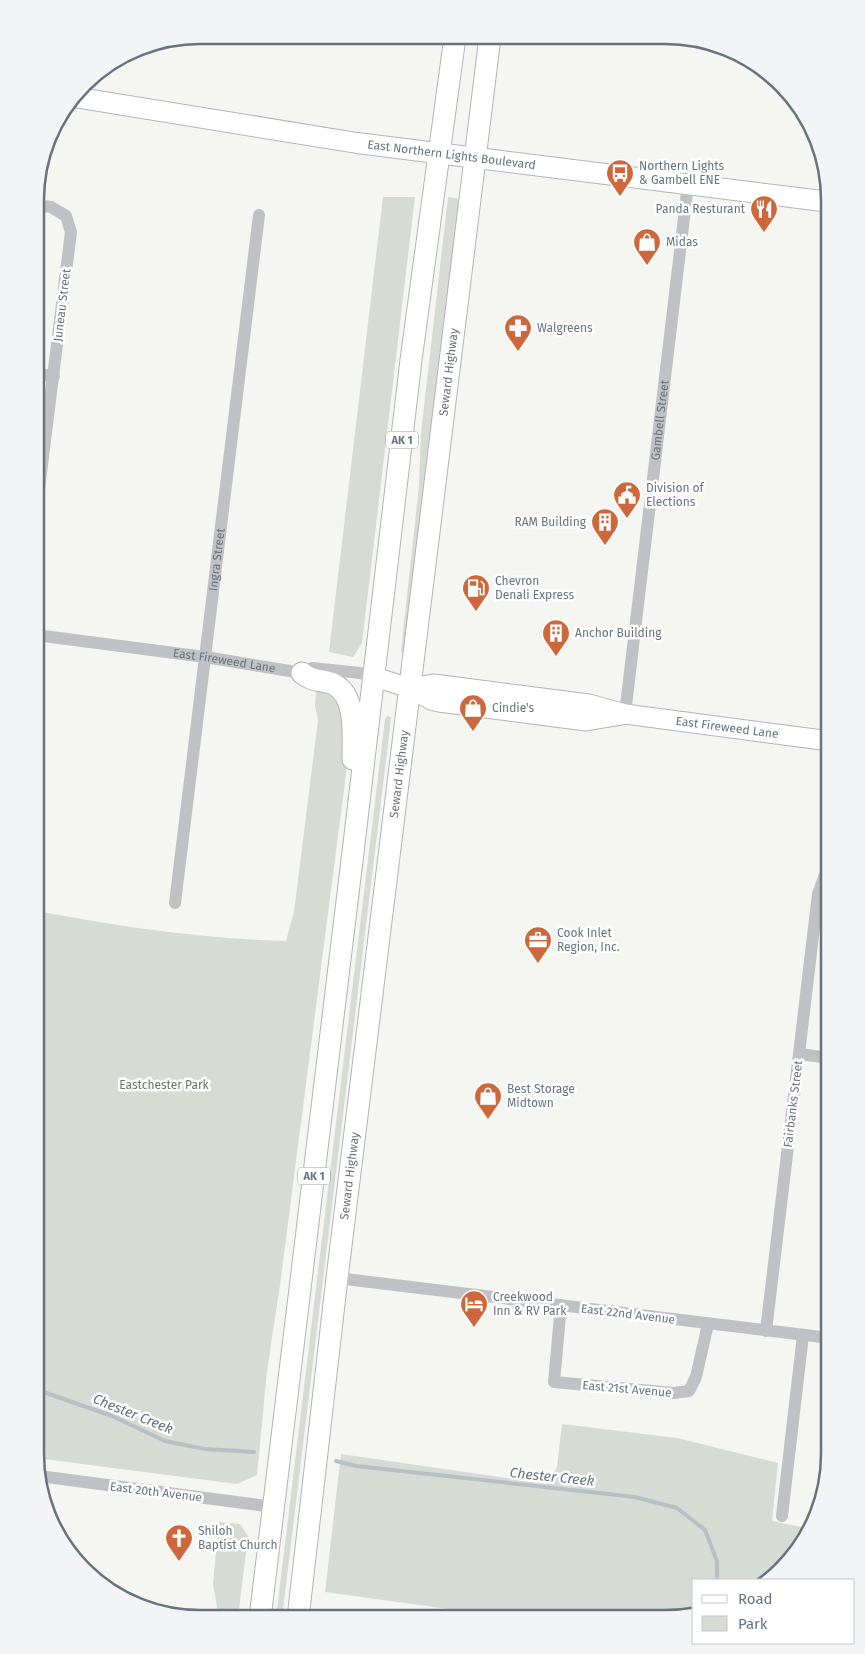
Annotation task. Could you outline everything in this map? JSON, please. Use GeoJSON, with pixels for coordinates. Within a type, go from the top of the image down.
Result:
{"type":"FeatureCollection","features":[{"type":"Feature","properties":{"kind":"highway","name":"AK 1"},"geometry":{"type":"LineString","coordinates":[[261,1610],[411,360],[454,44]]}},
{"type":"Feature","properties":{"kind":"highway","name":"Seward Highway"},"geometry":{"type":"LineString","coordinates":[[299,1610],[337,1278],[489,44]]}},
{"type":"Feature","properties":{"kind":"highway"},"geometry":{"type":"LineString","coordinates":[[302,673],[308,679],[335,685],[345,695],[351,708],[354,844]]}},
{"type":"Feature","properties":{"kind":"main road","name":"East Northern Lights Boulevard"},"geometry":{"type":"LineString","coordinates":[[81,98],[357,143],[821,201]]}},
{"type":"Feature","properties":{"kind":"main road","name":"East Fireweed Lane"},"geometry":{"type":"LineString","coordinates":[[374,678],[410,688],[433,684],[589,704],[625,714],[821,740]]}},
{"type":"Feature","properties":{"kind":"street","name":"Gambell Street"},"geometry":{"type":"LineString","coordinates":[[625,714],[688,184]]}},
{"type":"Feature","properties":{"kind":"street","name":"Juneau Street"},"geometry":{"type":"LineString","coordinates":[[44,206],[51,207],[66,216],[71,232],[44,452]]}},
{"type":"Feature","properties":{"kind":"street","name":"Ingra Street"},"geometry":{"type":"LineString","coordinates":[[175,904],[259,215]]}},
{"type":"Feature","properties":{"kind":"street"},"geometry":{"type":"LineString","coordinates":[[44,375],[54,376]]}},
{"type":"Feature","properties":{"kind":"street","name":"East Fireweed Lane"},"geometry":{"type":"LineString","coordinates":[[44,636],[205,657],[302,673],[312,668],[360,673],[374,678]]}},
{"type":"Feature","properties":{"kind":"street","name":"Fairbanks Street"},"geometry":{"type":"LineString","coordinates":[[766,1331],[818,894],[821,888]]}},
{"type":"Feature","properties":{"kind":"street"},"geometry":{"type":"LineString","coordinates":[[799,1054],[821,1057]]}},
{"type":"Feature","properties":{"kind":"street","name":"East 22nd Avenue"},"geometry":{"type":"LineString","coordinates":[[337,1278],[821,1337]]}},
{"type":"Feature","properties":{"kind":"street","name":"East 21st Avenue"},"geometry":{"type":"LineString","coordinates":[[561,1305],[554,1382],[674,1393],[689,1392],[696,1377],[708,1324]]}},
{"type":"Feature","properties":{"kind":"street"},"geometry":{"type":"LineString","coordinates":[[782,1516],[803,1335]]}},
{"type":"Feature","properties":{"kind":"street","name":"East 20th Avenue"},"geometry":{"type":"LineString","coordinates":[[46,1477],[274,1508]]}},
{"type":"Feature","properties":{"kind":"green space"},"geometry":{"type":"Polygon","coordinates":[[[383,197],[415,197],[362,643],[353,657],[329,652],[383,197]]]}},
{"type":"Feature","properties":{"kind":"green space"},"geometry":{"type":"Polygon","coordinates":[[[448,197],[461,199],[406,653],[401,652],[419,485],[421,433],[448,197]]]}},
{"type":"Feature","properties":{"kind":"green space","name":"Eastchester Park"},"geometry":{"type":"Polygon","coordinates":[[[316,688],[340,698],[349,751],[280,1285],[267,1371],[257,1475],[237,1484],[44,1459],[44,912],[160,931],[223,938],[286,941],[294,912],[318,720],[315,706],[316,688]]]}},
{"type":"Feature","properties":{"kind":"green space"},"geometry":{"type":"Polygon","coordinates":[[[387,716],[391,717],[283,1610],[277,1610],[385,719],[387,716]]]}},
{"type":"Feature","properties":{"kind":"green space"},"geometry":{"type":"Polygon","coordinates":[[[562,1424],[677,1438],[778,1463],[772,1521],[803,1527],[776,1565],[759,1579],[692,1579],[692,1608],[676,1610],[455,1610],[325,1592],[341,1454],[547,1484],[557,1467],[562,1424]]]}},
{"type":"Feature","properties":{"kind":"green space"},"geometry":{"type":"Polygon","coordinates":[[[219,1522],[240,1524],[248,1536],[239,1610],[218,1610],[213,1584],[219,1522]]]}},
{"type":"Feature","properties":{"kind":"waterway","name":"Chester Creek"},"geometry":{"type":"LineString","coordinates":[[44,1392],[112,1416],[165,1441],[205,1449],[254,1452]]}},
{"type":"Feature","properties":{"kind":"waterway","name":"Chester Creek"},"geometry":{"type":"LineString","coordinates":[[336,1461],[356,1466],[635,1497],[677,1508],[705,1530],[717,1561],[717,1579]]}},
{"type":"Feature","properties":{"kind":"place","name":"Northern Lights & Gambell ENE"},"geometry":{"type":"Point","coordinates":[620,197]}},
{"type":"Feature","properties":{"kind":"place","name":"Panda Resturant"},"geometry":{"type":"Point","coordinates":[764,233]}},
{"type":"Feature","properties":{"kind":"place","name":"Midas"},"geometry":{"type":"Point","coordinates":[647,266]}},
{"type":"Feature","properties":{"kind":"place","name":"Walgreens"},"geometry":{"type":"Point","coordinates":[518,352]}},
{"type":"Feature","properties":{"kind":"place","name":"Division of Elections"},"geometry":{"type":"Point","coordinates":[627,519]}},
{"type":"Feature","properties":{"kind":"place","name":"RAM Building"},"geometry":{"type":"Point","coordinates":[605,546]}},
{"type":"Feature","properties":{"kind":"place","name":"Chevron Denali Express"},"geometry":{"type":"Point","coordinates":[476,612]}},
{"type":"Feature","properties":{"kind":"place","name":"Anchor Building"},"geometry":{"type":"Point","coordinates":[556,657]}},
{"type":"Feature","properties":{"kind":"place","name":"Cindie's"},"geometry":{"type":"Point","coordinates":[473,732]}},
{"type":"Feature","properties":{"kind":"place","name":"Cook Inlet Region, Inc."},"geometry":{"type":"Point","coordinates":[538,964]}},
{"type":"Feature","properties":{"kind":"place","name":"Best Storage Midtown"},"geometry":{"type":"Point","coordinates":[488,1120]}},
{"type":"Feature","properties":{"kind":"place","name":"Creekwood Inn & RV Park"},"geometry":{"type":"Point","coordinates":[474,1328]}},
{"type":"Feature","properties":{"kind":"place","name":"Shiloh Baptist Church"},"geometry":{"type":"Point","coordinates":[179,1562]}}]}
